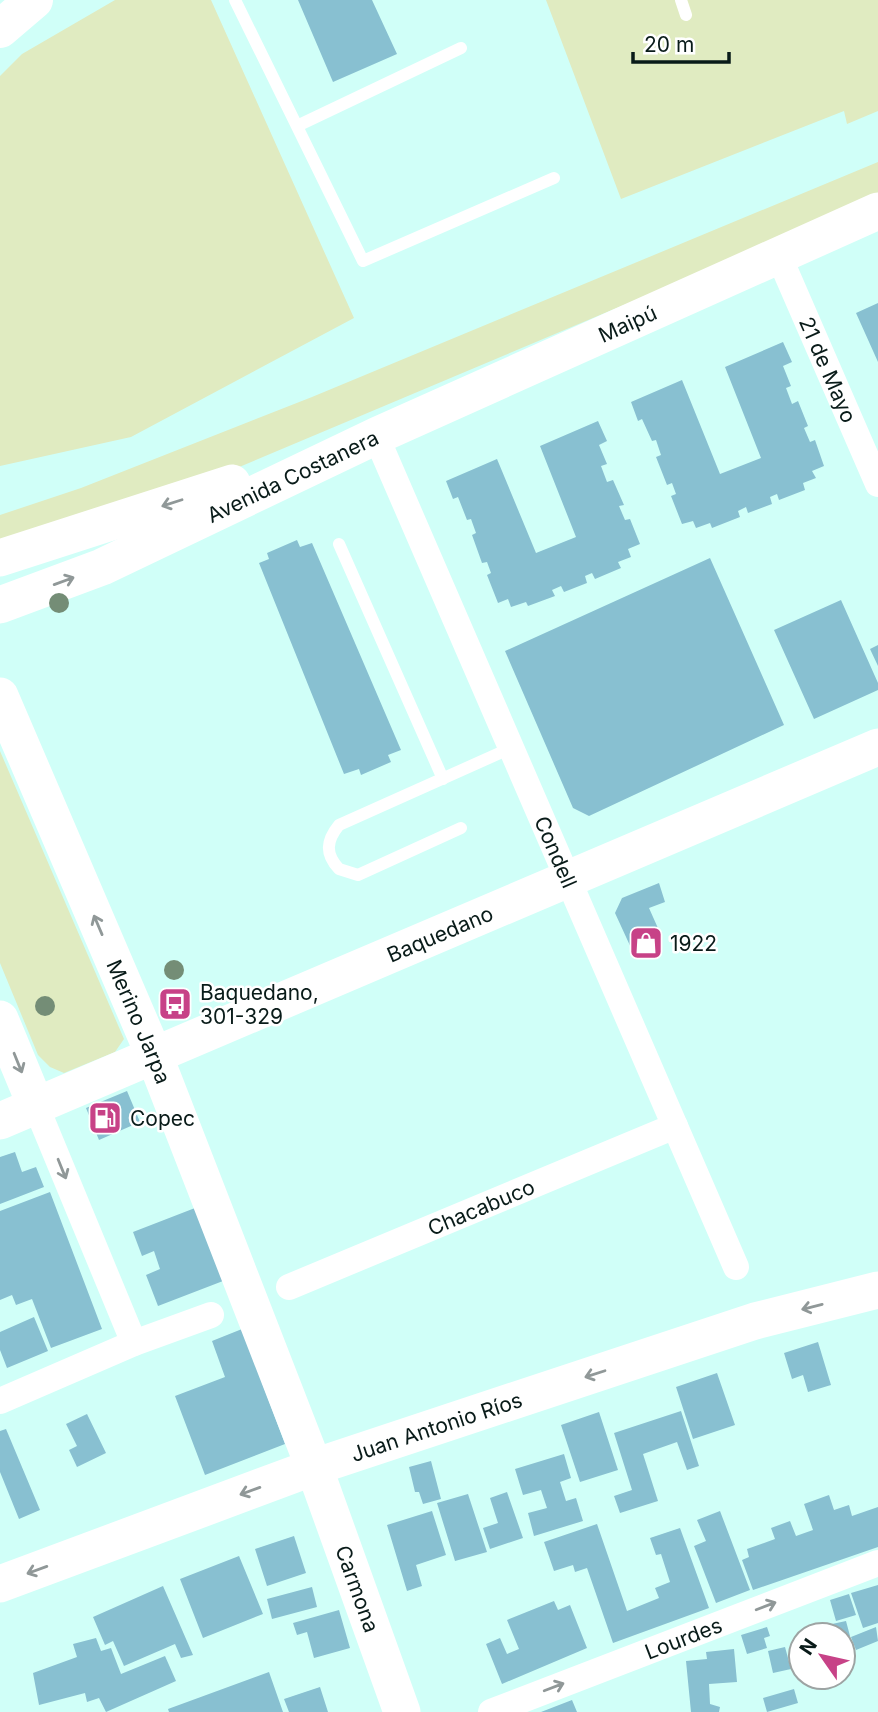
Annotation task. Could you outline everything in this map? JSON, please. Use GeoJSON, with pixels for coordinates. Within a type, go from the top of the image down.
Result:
{"type":"FeatureCollection","features":[{"type":"Feature","properties":{"kind":"main road"},"geometry":{"type":"LineString","coordinates":[[0,10],[10,0]]}},
{"type":"Feature","properties":{"kind":"main road"},"geometry":{"type":"LineString","coordinates":[[0,29],[34,0]]}},
{"type":"Feature","properties":{"kind":"main road","name":"Maipú"},"geometry":{"type":"LineString","coordinates":[[376,436],[878,211]]}},
{"type":"Feature","properties":{"kind":"main road","name":"Avenida Costanera"},"geometry":{"type":"LineString","coordinates":[[0,558],[376,436]]}},
{"type":"Feature","properties":{"kind":"main road","name":"Avenida Costanera"},"geometry":{"type":"LineString","coordinates":[[0,605],[102,567],[376,436]]}},
{"type":"Feature","properties":{"kind":"main road","name":"Merino Jarpa"},"geometry":{"type":"LineString","coordinates":[[0,696],[154,1055],[314,1467]]}},
{"type":"Feature","properties":{"kind":"main road","name":"Baquedano"},"geometry":{"type":"LineString","coordinates":[[0,1121],[878,747]]}},
{"type":"Feature","properties":{"kind":"main road"},"geometry":{"type":"LineString","coordinates":[[0,1019],[36,1106]]}},
{"type":"Feature","properties":{"kind":"main road","name":"Juan Antonio Ríos"},"geometry":{"type":"LineString","coordinates":[[0,1584],[314,1467],[755,1321],[878,1290]]}},
{"type":"Feature","properties":{"kind":"main road","name":"Carmona"},"geometry":{"type":"LineString","coordinates":[[314,1467],[402,1712]]}},
{"type":"Feature","properties":{"kind":"street","name":"21 de Mayo"},"geometry":{"type":"LineString","coordinates":[[778,254],[878,484]]}},
{"type":"Feature","properties":{"kind":"street","name":"Condell"},"geometry":{"type":"LineString","coordinates":[[376,436],[736,1267]]}},
{"type":"Feature","properties":{"kind":"street"},"geometry":{"type":"LineString","coordinates":[[36,1106],[134,1343]]}},
{"type":"Feature","properties":{"kind":"street","name":"Chacabuco"},"geometry":{"type":"LineString","coordinates":[[289,1287],[675,1126]]}},
{"type":"Feature","properties":{"kind":"street"},"geometry":{"type":"LineString","coordinates":[[0,1401],[134,1343],[211,1315]]}},
{"type":"Feature","properties":{"kind":"street","name":"Lourdes"},"geometry":{"type":"LineString","coordinates":[[491,1712],[878,1563]]}},
{"type":"Feature","properties":{"kind":"lane"},"geometry":{"type":"LineString","coordinates":[[235,0],[363,261],[554,178]]}},
{"type":"Feature","properties":{"kind":"lane"},"geometry":{"type":"LineString","coordinates":[[681,0],[686,15]]}},
{"type":"Feature","properties":{"kind":"lane"},"geometry":{"type":"LineString","coordinates":[[297,125],[461,48]]}},
{"type":"Feature","properties":{"kind":"lane"},"geometry":{"type":"LineString","coordinates":[[339,544],[443,779]]}},
{"type":"Feature","properties":{"kind":"lane"},"geometry":{"type":"LineString","coordinates":[[461,828],[358,875],[339,869],[328,853],[328,842],[339,825],[511,748]]}},
{"type":"Feature","properties":{"kind":"green space"},"geometry":{"type":"Polygon","coordinates":[[[115,0],[211,0],[354,318],[131,437],[0,466],[0,76],[22,54],[115,0]]]}},
{"type":"Feature","properties":{"kind":"green space"},"geometry":{"type":"Polygon","coordinates":[[[546,0],[878,0],[878,111],[847,124],[844,111],[621,199],[546,0]]]}},
{"type":"Feature","properties":{"kind":"green space"},"geometry":{"type":"Polygon","coordinates":[[[878,162],[878,198],[225,473],[0,543],[0,515],[81,488],[312,397],[878,162]]]}},
{"type":"Feature","properties":{"kind":"green space"},"geometry":{"type":"Polygon","coordinates":[[[0,751],[124,1039],[115,1052],[64,1073],[50,1067],[38,1055],[0,963],[0,751]]]}},
{"type":"Feature","properties":{"kind":"building"},"geometry":{"type":"Polygon","coordinates":[[[298,0],[372,0],[397,54],[333,82],[298,0]]]}},
{"type":"Feature","properties":{"kind":"building"},"geometry":{"type":"Polygon","coordinates":[[[878,303],[878,362],[856,313],[878,303]]]}},
{"type":"Feature","properties":{"kind":"building"},"geometry":{"type":"Polygon","coordinates":[[[783,342],[792,362],[783,366],[791,386],[786,388],[792,404],[798,401],[808,426],[804,428],[810,442],[815,440],[824,466],[812,471],[816,478],[803,483],[805,490],[779,500],[777,494],[770,497],[772,504],[748,513],[746,507],[738,511],[740,517],[712,528],[710,523],[696,528],[693,521],[682,524],[671,496],[676,494],[672,483],[667,485],[656,457],[661,455],[656,440],[652,441],[642,419],[638,421],[631,402],[682,380],[720,474],[761,458],[725,367],[783,342]]]}},
{"type":"Feature","properties":{"kind":"building"},"geometry":{"type":"Polygon","coordinates":[[[598,421],[607,441],[599,445],[607,464],[601,466],[607,482],[613,480],[624,505],[619,506],[625,520],[630,519],[640,544],[628,549],[631,557],[618,562],[621,568],[595,579],[592,573],[585,576],[587,583],[564,592],[561,586],[552,590],[555,596],[528,606],[526,602],[511,607],[508,599],[498,603],[487,575],[491,573],[487,562],[482,563],[472,535],[476,533],[471,519],[467,520],[458,497],[453,499],[446,481],[497,459],[536,553],[576,537],[540,446],[598,421]]]}},
{"type":"Feature","properties":{"kind":"building"},"geometry":{"type":"Polygon","coordinates":[[[297,540],[300,547],[312,543],[401,750],[388,755],[391,762],[361,775],[359,769],[344,774],[259,563],[269,559],[267,553],[297,540]]]}},
{"type":"Feature","properties":{"kind":"building"},"geometry":{"type":"Polygon","coordinates":[[[710,558],[784,725],[589,816],[573,808],[505,651],[710,558]]]}},
{"type":"Feature","properties":{"kind":"building"},"geometry":{"type":"Polygon","coordinates":[[[841,600],[878,683],[878,690],[814,719],[774,630],[841,600]]]}},
{"type":"Feature","properties":{"kind":"building"},"geometry":{"type":"Polygon","coordinates":[[[878,645],[878,666],[870,649],[878,645]]]}},
{"type":"Feature","properties":{"kind":"building"},"geometry":{"type":"Polygon","coordinates":[[[659,883],[665,902],[649,908],[661,935],[632,950],[615,913],[622,898],[659,883]]]}},
{"type":"Feature","properties":{"kind":"building"},"geometry":{"type":"Polygon","coordinates":[[[127,1091],[140,1122],[99,1140],[86,1108],[127,1091]]]}},
{"type":"Feature","properties":{"kind":"building"},"geometry":{"type":"Polygon","coordinates":[[[15,1152],[22,1172],[36,1167],[44,1187],[0,1204],[0,1157],[15,1152]]]}},
{"type":"Feature","properties":{"kind":"building"},"geometry":{"type":"Polygon","coordinates":[[[50,1192],[102,1329],[51,1348],[32,1299],[16,1305],[12,1295],[0,1300],[0,1211],[50,1192]]]}},
{"type":"Feature","properties":{"kind":"building"},"geometry":{"type":"Polygon","coordinates":[[[195,1208],[223,1281],[158,1306],[146,1275],[160,1269],[154,1251],[142,1256],[133,1232],[195,1208]]]}},
{"type":"Feature","properties":{"kind":"building"},"geometry":{"type":"Polygon","coordinates":[[[34,1317],[48,1351],[7,1368],[0,1350],[0,1332],[34,1317]]]}},
{"type":"Feature","properties":{"kind":"building"},"geometry":{"type":"Polygon","coordinates":[[[242,1329],[285,1444],[205,1475],[175,1396],[225,1377],[212,1341],[242,1329]]]}},
{"type":"Feature","properties":{"kind":"building"},"geometry":{"type":"Polygon","coordinates":[[[818,1342],[831,1385],[808,1392],[803,1375],[792,1379],[784,1353],[818,1342]]]}},
{"type":"Feature","properties":{"kind":"building"},"geometry":{"type":"Polygon","coordinates":[[[717,1373],[735,1425],[693,1439],[676,1387],[717,1373]]]}},
{"type":"Feature","properties":{"kind":"building"},"geometry":{"type":"Polygon","coordinates":[[[681,1411],[699,1466],[687,1470],[677,1442],[643,1454],[658,1501],[620,1513],[614,1496],[632,1490],[614,1433],[681,1411]]]}},
{"type":"Feature","properties":{"kind":"building"},"geometry":{"type":"Polygon","coordinates":[[[599,1412],[618,1470],[580,1482],[561,1425],[599,1412]]]}},
{"type":"Feature","properties":{"kind":"building"},"geometry":{"type":"Polygon","coordinates":[[[87,1414],[106,1453],[77,1467],[69,1450],[77,1446],[66,1424],[87,1414]]]}},
{"type":"Feature","properties":{"kind":"building"},"geometry":{"type":"Polygon","coordinates":[[[6,1429],[40,1510],[19,1519],[0,1472],[0,1431],[6,1429]]]}},
{"type":"Feature","properties":{"kind":"building"},"geometry":{"type":"Polygon","coordinates":[[[564,1454],[571,1478],[560,1482],[566,1501],[576,1498],[583,1521],[534,1536],[528,1513],[547,1508],[541,1490],[523,1495],[515,1469],[564,1454]]]}},
{"type":"Feature","properties":{"kind":"building"},"geometry":{"type":"Polygon","coordinates":[[[431,1461],[441,1499],[423,1504],[419,1492],[415,1492],[409,1467],[431,1461]]]}},
{"type":"Feature","properties":{"kind":"building"},"geometry":{"type":"Polygon","coordinates":[[[507,1492],[523,1538],[490,1549],[483,1528],[498,1523],[490,1498],[507,1492]]]}},
{"type":"Feature","properties":{"kind":"building"},"geometry":{"type":"Polygon","coordinates":[[[468,1494],[487,1552],[455,1561],[437,1503],[468,1494]]]}},
{"type":"Feature","properties":{"kind":"building"},"geometry":{"type":"Polygon","coordinates":[[[829,1495],[834,1510],[849,1505],[852,1516],[878,1507],[878,1547],[753,1590],[742,1560],[749,1557],[747,1549],[775,1539],[771,1528],[790,1521],[796,1536],[813,1530],[804,1504],[829,1495]]]}},
{"type":"Feature","properties":{"kind":"building"},"geometry":{"type":"Polygon","coordinates":[[[432,1511],[446,1555],[416,1565],[422,1586],[407,1591],[387,1525],[432,1511]]]}},
{"type":"Feature","properties":{"kind":"building"},"geometry":{"type":"Polygon","coordinates":[[[720,1511],[750,1590],[716,1603],[694,1546],[706,1541],[697,1520],[720,1511]]]}},
{"type":"Feature","properties":{"kind":"building"},"geometry":{"type":"Polygon","coordinates":[[[597,1524],[627,1611],[659,1598],[655,1588],[670,1582],[661,1554],[656,1555],[650,1538],[680,1528],[709,1608],[613,1643],[587,1568],[575,1572],[573,1565],[554,1571],[544,1542],[597,1524]]]}},
{"type":"Feature","properties":{"kind":"building"},"geometry":{"type":"Polygon","coordinates":[[[294,1536],[306,1573],[267,1586],[255,1549],[294,1536]]]}},
{"type":"Feature","properties":{"kind":"building"},"geometry":{"type":"Polygon","coordinates":[[[239,1556],[263,1614],[203,1638],[180,1579],[239,1556]]]}},
{"type":"Feature","properties":{"kind":"building"},"geometry":{"type":"Polygon","coordinates":[[[878,1585],[878,1623],[863,1628],[851,1593],[878,1585]]]}},
{"type":"Feature","properties":{"kind":"building"},"geometry":{"type":"Polygon","coordinates":[[[163,1586],[193,1655],[181,1658],[175,1644],[124,1666],[113,1641],[105,1645],[93,1617],[163,1586]]]}},
{"type":"Feature","properties":{"kind":"building"},"geometry":{"type":"Polygon","coordinates":[[[312,1587],[317,1607],[272,1619],[267,1599],[312,1587]]]}},
{"type":"Feature","properties":{"kind":"building"},"geometry":{"type":"Polygon","coordinates":[[[849,1594],[856,1615],[836,1621],[830,1600],[849,1594]]]}},
{"type":"Feature","properties":{"kind":"building"},"geometry":{"type":"Polygon","coordinates":[[[554,1601],[558,1610],[570,1605],[587,1648],[502,1684],[486,1644],[500,1638],[507,1654],[519,1649],[507,1620],[554,1601]]]}},
{"type":"Feature","properties":{"kind":"building"},"geometry":{"type":"Polygon","coordinates":[[[339,1610],[350,1648],[314,1658],[307,1632],[297,1635],[293,1623],[339,1610]]]}},
{"type":"Feature","properties":{"kind":"building"},"geometry":{"type":"Polygon","coordinates":[[[767,1627],[770,1636],[764,1638],[767,1648],[747,1654],[741,1635],[767,1627]]]}},
{"type":"Feature","properties":{"kind":"building"},"geometry":{"type":"Polygon","coordinates":[[[876,1627],[878,1641],[857,1650],[857,1635],[876,1627]]]}},
{"type":"Feature","properties":{"kind":"building"},"geometry":{"type":"Polygon","coordinates":[[[96,1638],[101,1651],[111,1648],[121,1674],[165,1656],[176,1681],[106,1712],[99,1698],[87,1702],[85,1693],[39,1705],[33,1673],[77,1657],[73,1644],[96,1638]]]}},
{"type":"Feature","properties":{"kind":"building"},"geometry":{"type":"Polygon","coordinates":[[[785,1647],[787,1670],[773,1673],[768,1651],[785,1647]]]}},
{"type":"Feature","properties":{"kind":"building"},"geometry":{"type":"Polygon","coordinates":[[[734,1649],[737,1682],[709,1684],[710,1704],[720,1707],[719,1712],[691,1712],[686,1661],[707,1659],[706,1652],[734,1649]]]}},
{"type":"Feature","properties":{"kind":"building"},"geometry":{"type":"Polygon","coordinates":[[[269,1672],[283,1712],[169,1712],[168,1709],[269,1672]]]}},
{"type":"Feature","properties":{"kind":"building"},"geometry":{"type":"Polygon","coordinates":[[[320,1687],[328,1712],[289,1712],[284,1699],[320,1687]]]}},
{"type":"Feature","properties":{"kind":"building"},"geometry":{"type":"Polygon","coordinates":[[[795,1691],[798,1703],[767,1712],[763,1698],[795,1691]]]}},
{"type":"Feature","properties":{"kind":"building"},"geometry":{"type":"Polygon","coordinates":[[[572,1700],[577,1712],[541,1712],[572,1700]]]}},
{"type":"Feature","properties":{"kind":"place","name":"1922"},"geometry":{"type":"Point","coordinates":[646,943]}},
{"type":"Feature","properties":{"kind":"place","name":"Baquedano, 301-329"},"geometry":{"type":"Point","coordinates":[175,1004]}},
{"type":"Feature","properties":{"kind":"place","name":"Copec"},"geometry":{"type":"Point","coordinates":[105,1118]}}]}
